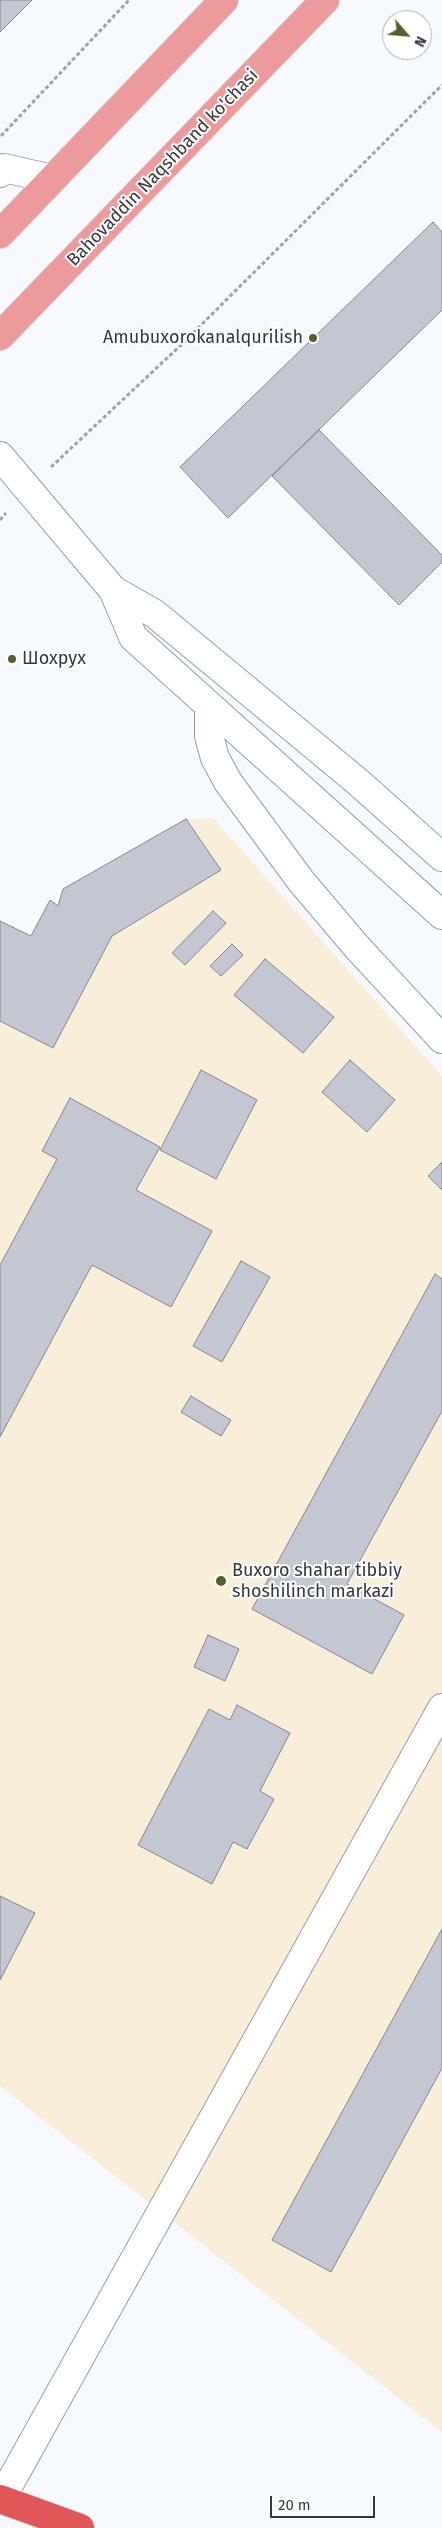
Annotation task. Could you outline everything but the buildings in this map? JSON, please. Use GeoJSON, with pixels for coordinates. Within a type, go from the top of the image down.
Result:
{"type":"FeatureCollection","features":[{"type":"Feature","properties":{"kind":"highway"},"geometry":{"type":"LineString","coordinates":[[0,2499],[80,2528]]}},
{"type":"Feature","properties":{"kind":"main road"},"geometry":{"type":"LineString","coordinates":[[0,234],[224,0]]}},
{"type":"Feature","properties":{"kind":"main road","name":"Bahovaddin Naqshband ko'chasi"},"geometry":{"type":"LineString","coordinates":[[0,336],[316,10],[338,0]]}},
{"type":"Feature","properties":{"kind":"street"},"geometry":{"type":"LineString","coordinates":[[0,173],[4,168],[52,179]]}},
{"type":"Feature","properties":{"kind":"street"},"geometry":{"type":"LineString","coordinates":[[0,456],[113,590],[133,638],[208,708],[442,915]]}},
{"type":"Feature","properties":{"kind":"street"},"geometry":{"type":"LineString","coordinates":[[113,590],[155,614],[358,782],[442,857]]}},
{"type":"Feature","properties":{"kind":"street"},"geometry":{"type":"LineString","coordinates":[[208,708],[209,736],[215,758],[228,782],[307,888],[356,946],[442,1039]]}},
{"type":"Feature","properties":{"kind":"street"},"geometry":{"type":"LineString","coordinates":[[0,2499],[442,1708]]}},
{"type":"Feature","properties":{"kind":"path"},"geometry":{"type":"LineString","coordinates":[[0,138],[129,0]]}},
{"type":"Feature","properties":{"kind":"path"},"geometry":{"type":"LineString","coordinates":[[0,520],[27,489],[181,346],[442,85]]}},
{"type":"Feature","properties":{"kind":"shaded area","name":"Buxoro shahar tibbiy shoshilinch markazi"},"geometry":{"type":"Polygon","coordinates":[[[213,818],[442,1076],[442,2432],[0,2086],[0,921],[31,936],[50,900],[58,905],[63,889],[186,819],[213,818]]]}},
{"type":"Feature","properties":{"kind":"place","name":"Amubuxorokanalqurilish"},"geometry":{"type":"Point","coordinates":[313,338]}},
{"type":"Feature","properties":{"kind":"place","name":"Шохрух"},"geometry":{"type":"Point","coordinates":[12,659]}},
{"type":"Feature","properties":{"kind":"place","name":"Buxoro shahar tibbiy shoshilinch markazi"},"geometry":{"type":"Point","coordinates":[221,1581]}}]}
